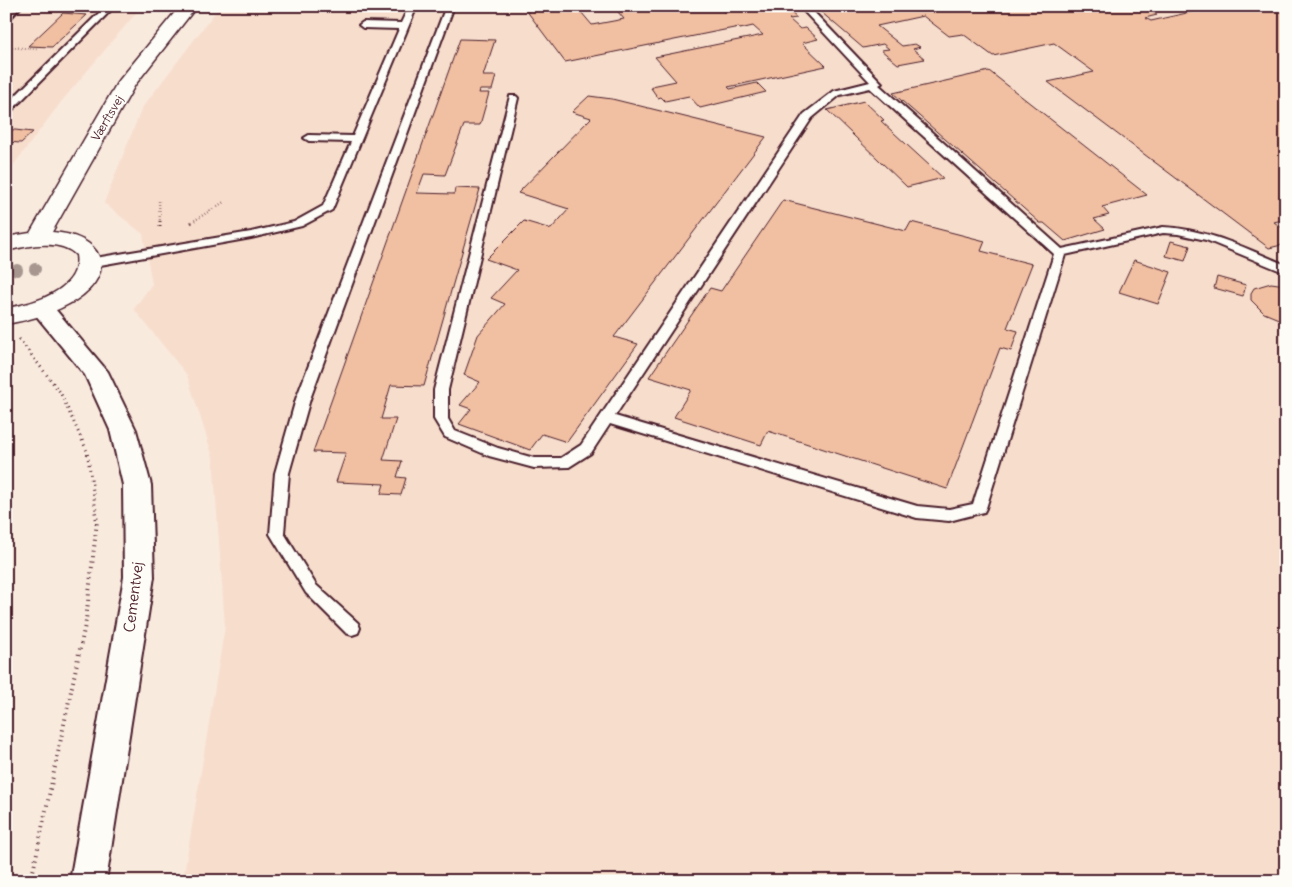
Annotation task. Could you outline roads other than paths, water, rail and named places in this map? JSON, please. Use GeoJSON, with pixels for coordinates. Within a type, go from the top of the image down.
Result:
{"type":"FeatureCollection","features":[{"type":"Feature","properties":{"kind":"street","name":"Værftsvej"},"geometry":{"type":"LineString","coordinates":[[38,238],[127,83],[189,6]]}},
{"type":"Feature","properties":{"kind":"street"},"geometry":{"type":"LineString","coordinates":[[6,244],[38,238],[58,239],[74,244],[85,252],[89,263],[86,275],[76,287],[61,298],[10,325]]}},
{"type":"Feature","properties":{"kind":"street","name":"Cementvej"},"geometry":{"type":"LineString","coordinates":[[42,308],[96,372],[123,430],[137,485],[139,577],[88,881]]}},
{"type":"Feature","properties":{"kind":"lane"},"geometry":{"type":"LineString","coordinates":[[6,111],[111,6]]}},
{"type":"Feature","properties":{"kind":"lane"},"geometry":{"type":"LineString","coordinates":[[89,263],[251,235],[298,224],[328,208],[413,6]]}},
{"type":"Feature","properties":{"kind":"lane"},"geometry":{"type":"LineString","coordinates":[[352,628],[311,589],[277,534],[282,473],[303,399],[450,6]]}},
{"type":"Feature","properties":{"kind":"lane"},"geometry":{"type":"LineString","coordinates":[[513,98],[441,390],[441,419],[450,434],[494,452],[534,463],[564,463],[586,449],[808,116],[837,93],[877,82],[803,6]]}},
{"type":"Feature","properties":{"kind":"lane"},"geometry":{"type":"LineString","coordinates":[[363,25],[405,26]]}},
{"type":"Feature","properties":{"kind":"lane"},"geometry":{"type":"LineString","coordinates":[[872,84],[1060,253]]}},
{"type":"Feature","properties":{"kind":"lane"},"geometry":{"type":"LineString","coordinates":[[309,138],[358,139]]}},
{"type":"Feature","properties":{"kind":"lane"},"geometry":{"type":"LineString","coordinates":[[1060,253],[1163,230],[1179,230],[1196,233],[1286,269]]}},
{"type":"Feature","properties":{"kind":"lane"},"geometry":{"type":"LineString","coordinates":[[606,418],[917,512],[950,515],[979,508],[1060,253]]}},
{"type":"Feature","properties":{"kind":"railway"},"geometry":{"type":"LineString","coordinates":[[6,24],[23,6]]}}]}
